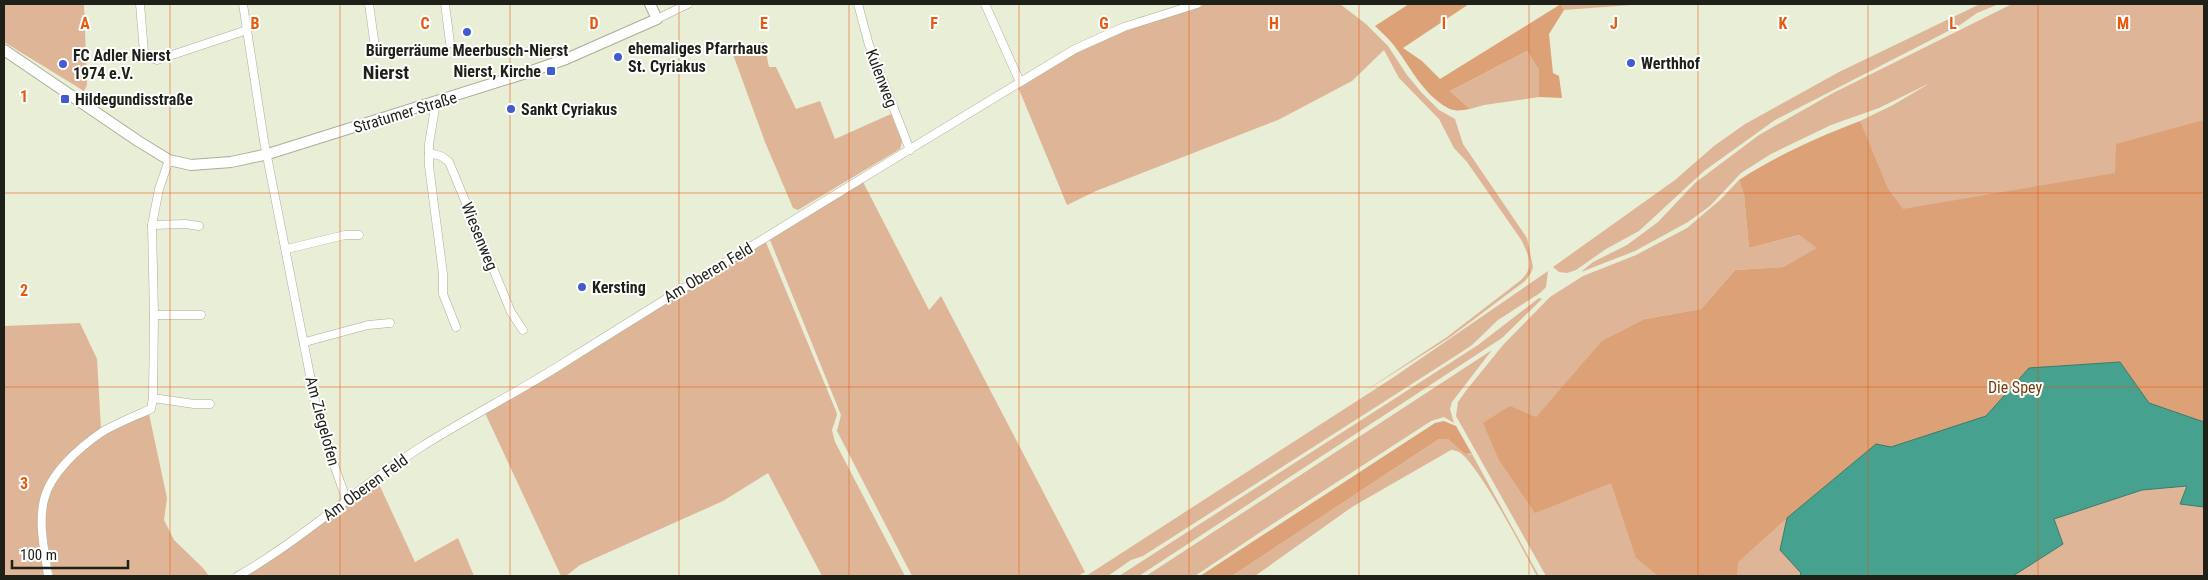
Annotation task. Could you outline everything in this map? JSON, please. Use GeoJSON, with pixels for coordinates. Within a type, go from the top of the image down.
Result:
{"type":"FeatureCollection","features":[{"type":"Feature","properties":{"kind":"street"},"geometry":{"type":"LineString","coordinates":[[140,4],[144,52],[151,59],[157,60],[247,30]]}},
{"type":"Feature","properties":{"kind":"street"},"geometry":{"type":"LineString","coordinates":[[243,4],[264,141],[268,154]]}},
{"type":"Feature","properties":{"kind":"street"},"geometry":{"type":"LineString","coordinates":[[369,4],[376,54]]}},
{"type":"Feature","properties":{"kind":"street"},"geometry":{"type":"LineString","coordinates":[[445,4],[450,43]]}},
{"type":"Feature","properties":{"kind":"street"},"geometry":{"type":"LineString","coordinates":[[650,4],[657,19]]}},
{"type":"Feature","properties":{"kind":"street","name":"Stratumer Straße"},"geometry":{"type":"LineString","coordinates":[[169,160],[191,165],[231,162],[268,154],[434,103],[566,59],[688,4]]}},
{"type":"Feature","properties":{"kind":"street","name":"Kulenweg"},"geometry":{"type":"LineString","coordinates":[[858,4],[868,45],[910,150]]}},
{"type":"Feature","properties":{"kind":"street"},"geometry":{"type":"LineString","coordinates":[[985,4],[1020,82]]}},
{"type":"Feature","properties":{"kind":"street","name":"Am Oberen Feld"},"geometry":{"type":"LineString","coordinates":[[238,576],[276,555],[346,499],[420,448],[561,365],[687,284],[1020,82],[1096,39],[1197,4]]}},
{"type":"Feature","properties":{"kind":"street"},"geometry":{"type":"LineString","coordinates":[[4,50],[169,160],[152,225],[154,315],[153,398],[151,409],[103,432],[77,453],[54,478],[44,500],[42,516],[48,576]]}},
{"type":"Feature","properties":{"kind":"street","name":"Wiesenweg"},"geometry":{"type":"LineString","coordinates":[[434,103],[429,154],[443,294],[456,327]]}},
{"type":"Feature","properties":{"kind":"street","name":"Am Ziegelofen"},"geometry":{"type":"LineString","coordinates":[[268,154],[316,406],[346,499]]}},
{"type":"Feature","properties":{"kind":"street","name":"Wiesenweg"},"geometry":{"type":"LineString","coordinates":[[429,154],[441,156],[449,162],[511,312],[523,330]]}},
{"type":"Feature","properties":{"kind":"street"},"geometry":{"type":"LineString","coordinates":[[152,225],[185,224],[199,226]]}},
{"type":"Feature","properties":{"kind":"street"},"geometry":{"type":"LineString","coordinates":[[287,249],[345,235],[359,235]]}},
{"type":"Feature","properties":{"kind":"street"},"geometry":{"type":"LineString","coordinates":[[154,315],[201,315]]}},
{"type":"Feature","properties":{"kind":"street"},"geometry":{"type":"LineString","coordinates":[[304,342],[368,325],[390,323]]}},
{"type":"Feature","properties":{"kind":"street"},"geometry":{"type":"LineString","coordinates":[[153,398],[194,404],[210,404]]}},
{"type":"Feature","properties":{"kind":"green space","name":"FC Adler Nierst 1974 e.V."},"geometry":{"type":"Polygon","coordinates":[[[4,4],[84,4],[87,85],[84,91],[4,42],[4,4]]]}},
{"type":"Feature","properties":{"kind":"green space"},"geometry":{"type":"Polygon","coordinates":[[[1206,4],[1340,4],[1366,24],[1388,46],[1421,92],[1439,110],[1455,119],[1463,144],[1527,238],[1533,267],[1525,281],[1449,338],[1359,395],[1447,337],[1521,280],[1528,271],[1529,266],[1522,241],[1467,162],[1454,148],[1439,119],[1399,78],[1384,50],[1352,81],[1278,120],[1096,191],[1067,205],[1018,87],[1076,52],[1126,30],[1206,4]]]}},
{"type":"Feature","properties":{"kind":"green space"},"geometry":{"type":"Polygon","coordinates":[[[1561,4],[1645,4],[1564,10],[1561,4]]]}},
{"type":"Feature","properties":{"kind":"green space"},"geometry":{"type":"Polygon","coordinates":[[[1980,4],[1999,4],[1977,13],[1960,25],[1775,120],[1704,171],[1639,231],[1606,249],[1576,270],[1567,273],[1559,272],[1553,267],[1675,180],[1714,146],[1745,124],[1839,72],[1980,4]]]}},
{"type":"Feature","properties":{"kind":"green space","name":"Die Spey"},"geometry":{"type":"Polygon","coordinates":[[[2012,4],[2204,4],[2204,576],[1546,576],[1456,416],[1458,402],[1503,345],[1550,297],[1583,276],[1636,255],[1687,228],[1720,200],[1739,180],[1744,195],[1749,248],[1799,235],[1818,248],[1783,267],[1735,270],[1701,309],[1645,319],[1558,393],[1536,417],[1494,448],[1889,245],[1860,121],[1893,105],[1930,83],[1879,108],[1831,125],[1771,154],[1741,173],[1710,206],[1688,222],[1635,251],[1581,272],[1593,262],[1627,245],[1658,222],[1695,183],[1759,135],[1833,93],[2012,4]]]}},
{"type":"Feature","properties":{"kind":"green space"},"geometry":{"type":"Polygon","coordinates":[[[764,42],[769,67],[776,67],[796,109],[820,101],[835,139],[891,114],[902,142],[900,149],[798,210],[793,208],[765,142],[731,49],[764,42]]]}},
{"type":"Feature","properties":{"kind":"green space"},"geometry":{"type":"Polygon","coordinates":[[[1527,51],[1539,70],[1539,97],[1484,105],[1470,109],[1450,91],[1527,51]]]}},
{"type":"Feature","properties":{"kind":"green space"},"geometry":{"type":"Polygon","coordinates":[[[863,182],[929,310],[941,296],[1085,572],[1078,576],[912,576],[837,431],[841,415],[770,240],[770,237],[863,182]]]}},
{"type":"Feature","properties":{"kind":"green space"},"geometry":{"type":"Polygon","coordinates":[[[765,240],[836,411],[837,415],[832,430],[835,442],[905,576],[822,576],[768,473],[723,501],[580,565],[566,576],[561,576],[485,413],[765,240]]]}},
{"type":"Feature","properties":{"kind":"green space"},"geometry":{"type":"Polygon","coordinates":[[[1548,271],[1546,287],[1540,293],[1498,320],[1472,345],[1457,355],[1143,556],[1131,560],[1108,576],[1086,576],[1394,377],[1548,271]]]}},
{"type":"Feature","properties":{"kind":"green space"},"geometry":{"type":"Polygon","coordinates":[[[1539,298],[1542,299],[1502,338],[1139,576],[1119,576],[1478,345],[1539,298]]]}},
{"type":"Feature","properties":{"kind":"green space"},"geometry":{"type":"Polygon","coordinates":[[[80,323],[97,359],[101,429],[57,470],[44,489],[40,499],[38,527],[46,576],[4,576],[4,326],[80,323]]]}},
{"type":"Feature","properties":{"kind":"green space"},"geometry":{"type":"Polygon","coordinates":[[[1492,350],[1452,402],[1450,409],[1454,423],[1444,417],[1431,421],[1195,576],[1146,576],[1492,350]]]}},
{"type":"Feature","properties":{"kind":"green space"},"geometry":{"type":"Polygon","coordinates":[[[149,414],[167,498],[164,520],[174,540],[209,576],[53,576],[45,518],[50,491],[71,462],[99,437],[117,427],[149,414]]]}},
{"type":"Feature","properties":{"kind":"green space"},"geometry":{"type":"Polygon","coordinates":[[[1439,439],[1448,439],[1470,455],[1472,454],[1539,576],[1537,576],[1489,490],[1467,460],[1459,452],[1451,450],[1352,507],[1255,576],[1232,576],[1439,439]]]}},
{"type":"Feature","properties":{"kind":"green space"},"geometry":{"type":"Polygon","coordinates":[[[378,482],[415,562],[458,538],[474,576],[244,576],[277,556],[378,482]]]}},
{"type":"Feature","properties":{"kind":"shaded area"},"geometry":{"type":"Polygon","coordinates":[[[1409,4],[1469,4],[1403,48],[1422,61],[1440,79],[1561,4],[1564,10],[1549,34],[1553,73],[1559,76],[1562,98],[1539,97],[1539,70],[1527,51],[1450,91],[1470,109],[1456,110],[1448,108],[1423,87],[1392,43],[1375,26],[1409,4]]]}},
{"type":"Feature","properties":{"kind":"shaded area"},"geometry":{"type":"Polygon","coordinates":[[[2204,120],[2204,422],[2149,403],[2119,362],[2029,368],[1986,416],[1891,447],[1876,444],[1787,518],[1738,562],[1737,576],[1658,576],[1636,558],[1611,483],[1535,513],[1499,460],[1483,423],[1510,406],[1536,417],[1602,341],[1645,319],[1701,309],[1735,270],[1783,267],[1817,248],[1799,235],[1749,248],[1744,195],[1739,180],[1798,148],[1860,121],[1888,189],[1903,209],[2115,173],[2116,144],[2204,120]]]}},
{"type":"Feature","properties":{"kind":"shaded area"},"geometry":{"type":"Polygon","coordinates":[[[1444,421],[1456,426],[1472,454],[1464,453],[1448,439],[1439,439],[1232,576],[1200,576],[1435,423],[1444,421]]]}},
{"type":"Feature","properties":{"kind":"water"},"geometry":{"type":"Polygon","coordinates":[[[2120,362],[2149,403],[2204,422],[2204,507],[2180,504],[2187,486],[2142,490],[2054,519],[2063,544],[2013,576],[1800,576],[1801,573],[1780,550],[1787,518],[1876,444],[1891,447],[1986,416],[2029,368],[2120,362]]]}},
{"type":"Feature","properties":{"kind":"place","name":"Bürgerräume Meerbusch-Nierst"},"geometry":{"type":"Point","coordinates":[467,32]}},
{"type":"Feature","properties":{"kind":"place","name":"ehemaliges Pfarrhaus St. Cyriakus"},"geometry":{"type":"Point","coordinates":[618,57]}},
{"type":"Feature","properties":{"kind":"place","name":"Werthhof"},"geometry":{"type":"Point","coordinates":[1631,63]}},
{"type":"Feature","properties":{"kind":"place","name":"FC Adler Nierst 1974 e.V."},"geometry":{"type":"Point","coordinates":[63,64]}},
{"type":"Feature","properties":{"kind":"place","name":"Nierst, Kirche"},"geometry":{"type":"Point","coordinates":[551,71]}},
{"type":"Feature","properties":{"kind":"place","name":"Hildegundisstraße"},"geometry":{"type":"Point","coordinates":[65,99]}},
{"type":"Feature","properties":{"kind":"place","name":"Sankt Cyriakus"},"geometry":{"type":"Point","coordinates":[511,109]}},
{"type":"Feature","properties":{"kind":"place","name":"Kersting"},"geometry":{"type":"Point","coordinates":[582,287]}},
{"type":"Feature","properties":{"kind":"district","name":"Nierst"},"geometry":{"type":"Point","coordinates":[386,72]}}]}
